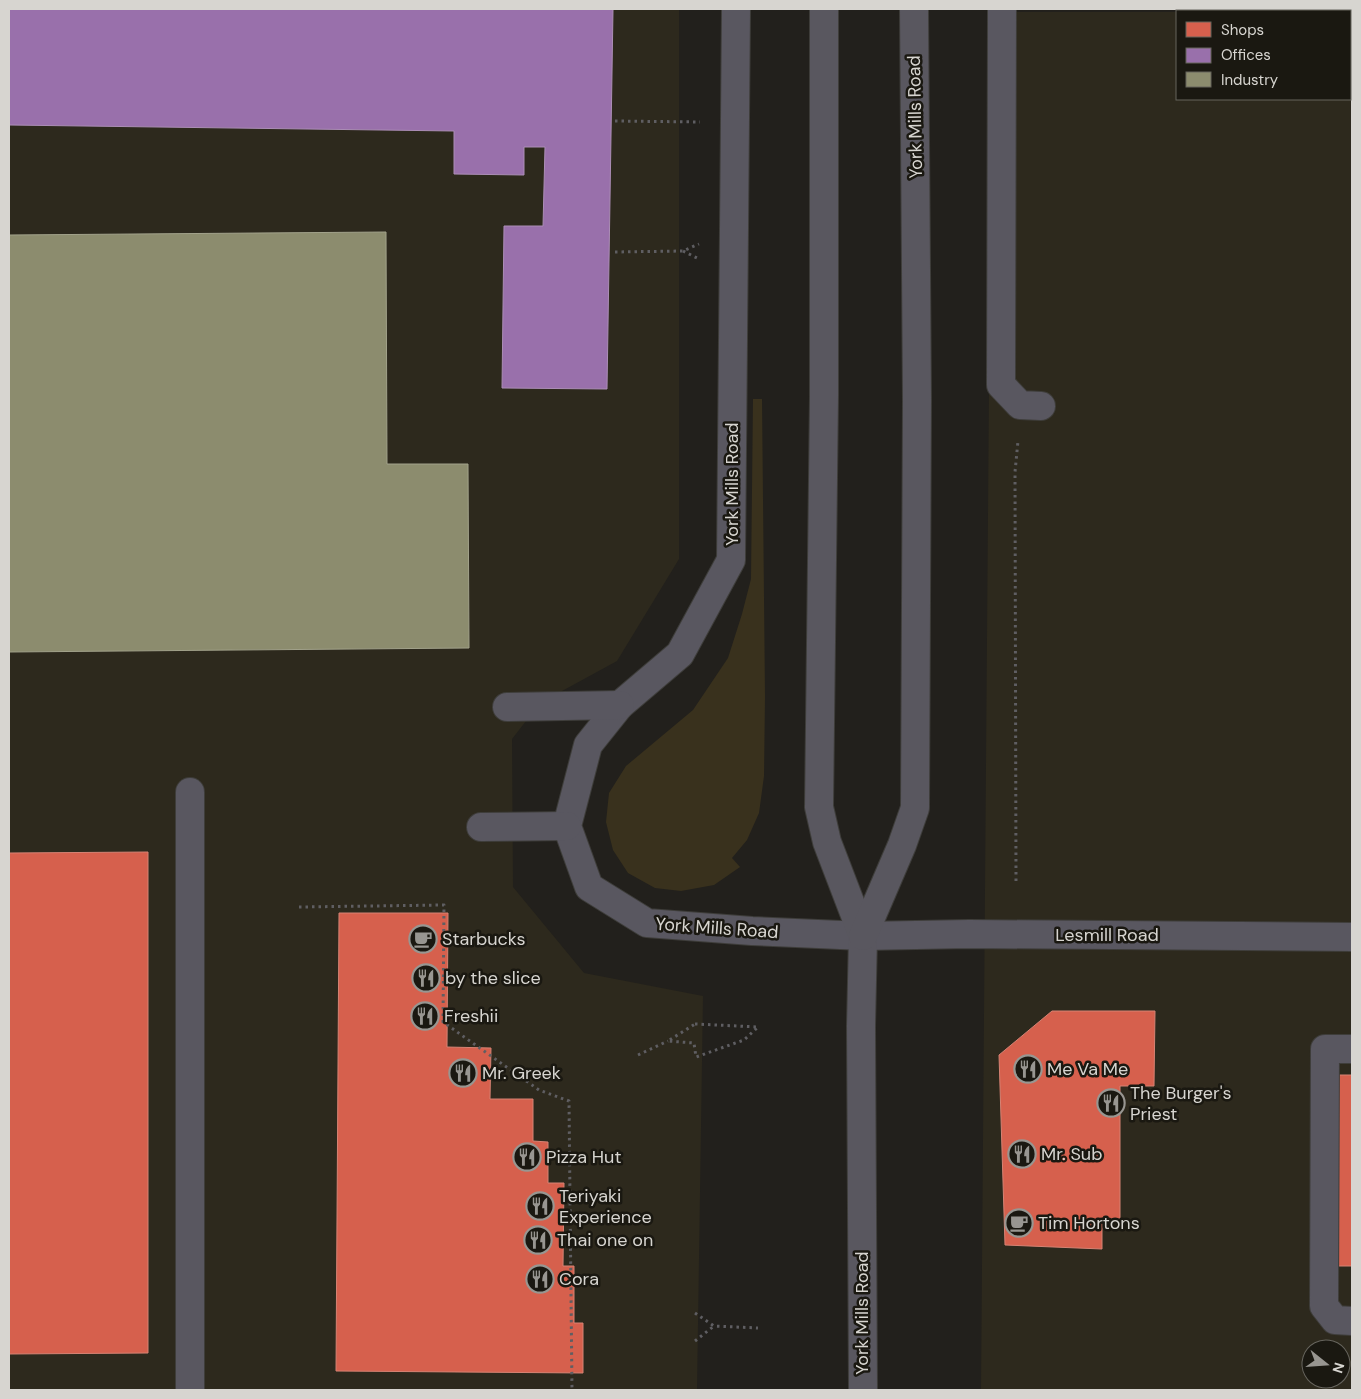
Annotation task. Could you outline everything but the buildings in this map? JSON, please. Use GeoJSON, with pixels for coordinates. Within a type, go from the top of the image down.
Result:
{"type":"FeatureCollection","features":[{"type":"Feature","properties":{"kind":"main road","name":"York Mills Road"},"geometry":{"type":"LineString","coordinates":[[824,9],[824,396],[819,806],[827,842],[863,936]]}},
{"type":"Feature","properties":{"kind":"main road","name":"York Mills Road"},"geometry":{"type":"LineString","coordinates":[[863,1390],[861,1026],[863,936],[902,845],[915,808],[918,400],[914,9]]}},
{"type":"Feature","properties":{"kind":"street","name":"York Mills Road"},"geometry":{"type":"LineString","coordinates":[[736,9],[731,560],[680,654],[620,705],[588,745],[567,826],[589,886],[647,923],[752,931],[863,936]]}},
{"type":"Feature","properties":{"kind":"street"},"geometry":{"type":"LineString","coordinates":[[1002,9],[1001,385],[1031,406]]}},
{"type":"Feature","properties":{"kind":"street"},"geometry":{"type":"LineString","coordinates":[[507,707],[620,705]]}},
{"type":"Feature","properties":{"kind":"street"},"geometry":{"type":"LineString","coordinates":[[190,792],[190,1390]]}},
{"type":"Feature","properties":{"kind":"street"},"geometry":{"type":"LineString","coordinates":[[480,827],[567,826]]}},
{"type":"Feature","properties":{"kind":"street","name":"Lesmill Road"},"geometry":{"type":"LineString","coordinates":[[863,936],[969,934],[1352,937]]}},
{"type":"Feature","properties":{"kind":"street"},"geometry":{"type":"LineString","coordinates":[[1344,1320],[1324,1306],[1325,1049],[1352,1049]]}},
{"type":"Feature","properties":{"kind":"path"},"geometry":{"type":"LineString","coordinates":[[615,121],[735,122]]}},
{"type":"Feature","properties":{"kind":"path"},"geometry":{"type":"LineString","coordinates":[[615,252],[683,251],[734,230]]}},
{"type":"Feature","properties":{"kind":"path"},"geometry":{"type":"LineString","coordinates":[[1016,881],[1015,472],[1031,406]]}},
{"type":"Feature","properties":{"kind":"path"},"geometry":{"type":"LineString","coordinates":[[299,907],[444,905],[443,1022],[539,1090],[569,1101],[572,1390]]}},
{"type":"Feature","properties":{"kind":"path"},"geometry":{"type":"LineString","coordinates":[[638,1055],[668,1041],[695,1024],[758,1027],[744,1040],[696,1057],[694,1043],[668,1041]]}},
{"type":"Feature","properties":{"kind":"path"},"geometry":{"type":"LineString","coordinates":[[695,1313],[714,1326],[758,1328]]}},
{"type":"Feature","properties":{"kind":"path"},"geometry":{"type":"LineString","coordinates":[[695,1340],[714,1326]]}},
{"type":"Feature","properties":{"kind":"shaded area"},"geometry":{"type":"Polygon","coordinates":[[[9,9],[679,9],[679,559],[617,661],[540,703],[512,739],[513,887],[584,973],[703,996],[697,1390],[9,1390],[9,9]]]}},
{"type":"Feature","properties":{"kind":"shaded area"},"geometry":{"type":"Polygon","coordinates":[[[992,12],[1176,12],[1176,100],[1351,100],[1352,12],[1352,1390],[981,1390],[992,12]]]}},
{"type":"Feature","properties":{"kind":"shaded area"},"geometry":{"type":"Polygon","coordinates":[[[753,399],[762,399],[765,697],[764,776],[759,813],[747,840],[732,858],[740,867],[714,885],[681,891],[655,888],[628,873],[613,850],[606,822],[609,793],[626,766],[693,710],[728,658],[751,579],[753,399]]]}},
{"type":"Feature","properties":{"kind":"place","name":"Starbucks"},"geometry":{"type":"Point","coordinates":[423,939]}},
{"type":"Feature","properties":{"kind":"place","name":"by the slice"},"geometry":{"type":"Point","coordinates":[426,978]}},
{"type":"Feature","properties":{"kind":"place","name":"Freshii"},"geometry":{"type":"Point","coordinates":[425,1016]}},
{"type":"Feature","properties":{"kind":"place","name":"Me Va Me"},"geometry":{"type":"Point","coordinates":[1028,1069]}},
{"type":"Feature","properties":{"kind":"place","name":"Mr. Greek"},"geometry":{"type":"Point","coordinates":[463,1073]}},
{"type":"Feature","properties":{"kind":"place","name":"The Burger's Priest"},"geometry":{"type":"Point","coordinates":[1111,1103]}},
{"type":"Feature","properties":{"kind":"place","name":"Mr. Sub"},"geometry":{"type":"Point","coordinates":[1022,1154]}},
{"type":"Feature","properties":{"kind":"place","name":"Pizza Hut"},"geometry":{"type":"Point","coordinates":[527,1157]}},
{"type":"Feature","properties":{"kind":"place","name":"Teriyaki Experience"},"geometry":{"type":"Point","coordinates":[540,1206]}},
{"type":"Feature","properties":{"kind":"place","name":"Tim Hortons"},"geometry":{"type":"Point","coordinates":[1019,1223]}},
{"type":"Feature","properties":{"kind":"place","name":"Thai one on"},"geometry":{"type":"Point","coordinates":[538,1240]}},
{"type":"Feature","properties":{"kind":"place","name":"Cora"},"geometry":{"type":"Point","coordinates":[540,1279]}}]}
